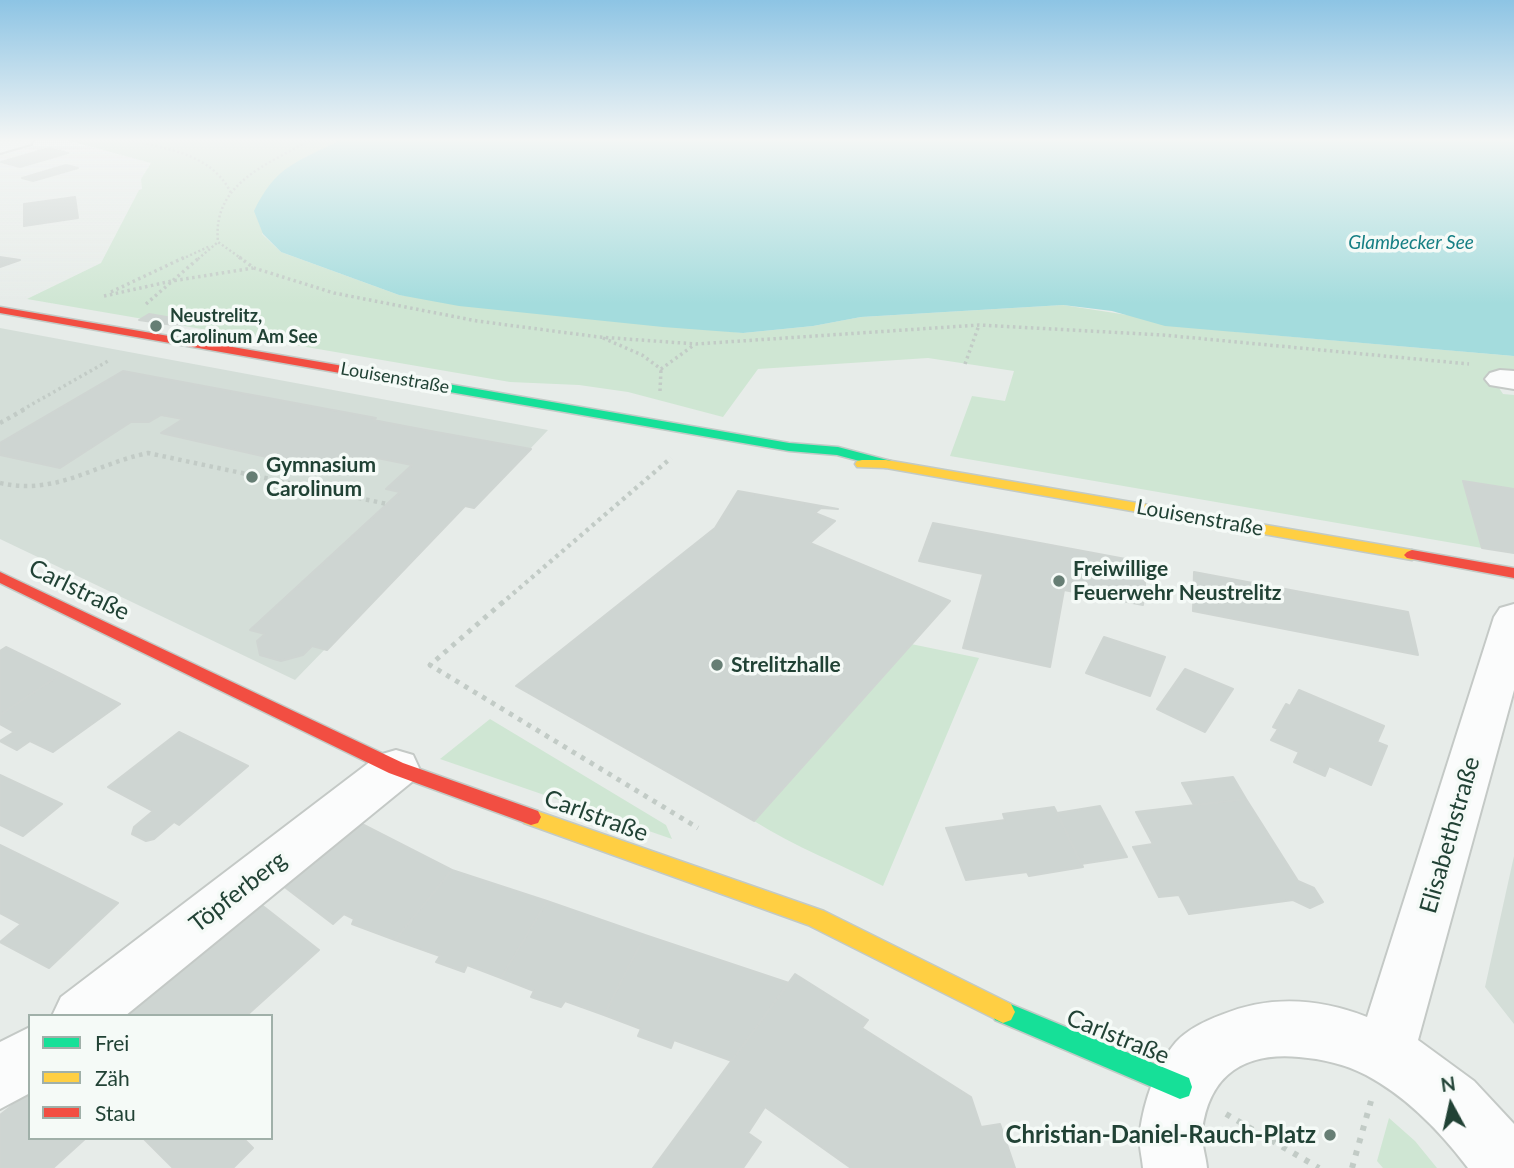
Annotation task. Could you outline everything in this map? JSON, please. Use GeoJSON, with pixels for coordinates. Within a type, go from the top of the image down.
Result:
{"type":"FeatureCollection","features":[{"type":"Feature","properties":{"kind":"street","name":"Louisenstraße"},"geometry":{"type":"LineString","coordinates":[[0,310],[789,447],[824,448],[886,464],[1514,574]]}},
{"type":"Feature","properties":{"kind":"street","name":"Carlstraße"},"geometry":{"type":"LineString","coordinates":[[0,577],[396,768],[816,918],[1027,1024],[1180,1087]]}},
{"type":"Feature","properties":{"kind":"street","name":"Elisabethstraße"},"geometry":{"type":"LineString","coordinates":[[1385,1054],[1514,617]]}},
{"type":"Feature","properties":{"kind":"street","name":"Töpferberg"},"geometry":{"type":"LineString","coordinates":[[84,1014],[396,768]]}},
{"type":"Feature","properties":{"kind":"street"},"geometry":{"type":"LineString","coordinates":[[1175,1168],[1171,1133],[1180,1087],[1204,1054],[1240,1033],[1284,1026],[1335,1033],[1385,1054],[1438,1088],[1483,1133],[1507,1168]]}},
{"type":"Feature","properties":{"kind":"street"},"geometry":{"type":"LineString","coordinates":[[0,1079],[28,1058]]}},
{"type":"Feature","properties":{"kind":"path"},"geometry":{"type":"LineString","coordinates":[[230,195],[217,217],[214,230],[218,242],[254,268],[334,293],[402,308],[599,337],[696,344],[979,325],[1163,335],[1474,365]]}},
{"type":"Feature","properties":{"kind":"path"},"geometry":{"type":"LineString","coordinates":[[117,330],[218,242]]}},
{"type":"Feature","properties":{"kind":"path"},"geometry":{"type":"LineString","coordinates":[[218,242],[100,297],[172,281],[254,268]]}},
{"type":"Feature","properties":{"kind":"path"},"geometry":{"type":"LineString","coordinates":[[965,364],[979,325]]}},
{"type":"Feature","properties":{"kind":"path"},"geometry":{"type":"LineString","coordinates":[[0,423],[151,336]]}},
{"type":"Feature","properties":{"kind":"path"},"geometry":{"type":"LineString","coordinates":[[599,337],[642,355],[661,369],[696,344]]}},
{"type":"Feature","properties":{"kind":"path"},"geometry":{"type":"LineString","coordinates":[[696,430],[676,454],[430,665],[720,841],[726,888]]}},
{"type":"Feature","properties":{"kind":"path"},"geometry":{"type":"LineString","coordinates":[[0,483],[33,488],[64,483],[129,455],[148,453],[387,505]]}},
{"type":"Feature","properties":{"kind":"path"},"geometry":{"type":"LineString","coordinates":[[1352,1168],[1369,1108]]}},
{"type":"Feature","properties":{"kind":"path"},"geometry":{"type":"LineString","coordinates":[[1256,1132],[1319,1168]]}},
{"type":"Feature","properties":{"kind":"shaded area","name":"Gymnasium Carolinum"},"geometry":{"type":"Polygon","coordinates":[[[0,328],[548,430],[474,508],[464,506],[295,680],[0,539],[0,328]]]}},
{"type":"Feature","properties":{"kind":"shaded area"},"geometry":{"type":"Polygon","coordinates":[[[1514,856],[1514,1024],[1485,987],[1514,856]]]}},
{"type":"Feature","properties":{"kind":"green space"},"geometry":{"type":"Polygon","coordinates":[[[137,195],[290,195],[262,234],[281,252],[399,295],[743,333],[813,326],[861,317],[1063,305],[1237,332],[1514,356],[1514,376],[1490,374],[1503,394],[1514,395],[1514,489],[1463,481],[1482,548],[950,456],[972,396],[1005,401],[1014,371],[928,358],[758,369],[723,417],[628,392],[579,385],[510,382],[27,299],[101,263],[137,195]]]}},
{"type":"Feature","properties":{"kind":"green space"},"geometry":{"type":"Polygon","coordinates":[[[911,644],[979,658],[883,886],[754,821],[911,644]]]}},
{"type":"Feature","properties":{"kind":"green space"},"geometry":{"type":"Polygon","coordinates":[[[490,719],[666,825],[672,839],[440,759],[490,719]]]}},
{"type":"Feature","properties":{"kind":"green space"},"geometry":{"type":"Polygon","coordinates":[[[1389,1118],[1415,1141],[1437,1168],[1383,1168],[1377,1161],[1389,1118]]]}},
{"type":"Feature","properties":{"kind":"water","name":"Glambecker See"},"geometry":{"type":"Polygon","coordinates":[[[1514,195],[1514,356],[1165,326],[1112,311],[1063,305],[861,317],[813,326],[743,333],[459,306],[399,295],[281,252],[263,234],[254,211],[262,196],[1514,195]]]}},
{"type":"Feature","properties":{"kind":"building"},"geometry":{"type":"Polygon","coordinates":[[[75,197],[78,218],[24,226],[24,204],[75,197]]]}},
{"type":"Feature","properties":{"kind":"building"},"geometry":{"type":"Polygon","coordinates":[[[0,257],[20,260],[0,267],[0,257]]]}},
{"type":"Feature","properties":{"kind":"building"},"geometry":{"type":"Polygon","coordinates":[[[149,314],[190,321],[180,326],[139,320],[149,314]]]}},
{"type":"Feature","properties":{"kind":"building"},"geometry":{"type":"Polygon","coordinates":[[[123,371],[531,449],[474,508],[465,506],[327,650],[312,646],[303,655],[281,661],[260,655],[257,641],[265,634],[250,630],[400,492],[386,489],[412,465],[372,457],[353,474],[315,468],[161,433],[183,419],[161,415],[149,422],[131,422],[60,468],[0,455],[0,443],[123,371]]]}},
{"type":"Feature","properties":{"kind":"building"},"geometry":{"type":"Polygon","coordinates":[[[1463,481],[1514,489],[1514,553],[1482,548],[1463,481]]]}},
{"type":"Feature","properties":{"kind":"building","name":"Strelitzhalle"},"geometry":{"type":"Polygon","coordinates":[[[738,491],[838,509],[821,508],[815,513],[835,521],[810,543],[950,601],[754,821],[516,686],[715,528],[738,491]]]}},
{"type":"Feature","properties":{"kind":"building"},"geometry":{"type":"Polygon","coordinates":[[[933,523],[1147,563],[1143,605],[1064,590],[1050,667],[963,648],[983,574],[919,561],[933,523]]]}},
{"type":"Feature","properties":{"kind":"building"},"geometry":{"type":"Polygon","coordinates":[[[1194,572],[1408,612],[1418,655],[1193,611],[1194,572]]]}},
{"type":"Feature","properties":{"kind":"building"},"geometry":{"type":"Polygon","coordinates":[[[1104,637],[1165,657],[1150,696],[1086,673],[1104,637]]]}},
{"type":"Feature","properties":{"kind":"building"},"geometry":{"type":"Polygon","coordinates":[[[6,647],[61,674],[0,715],[0,651],[6,647]]]}},
{"type":"Feature","properties":{"kind":"building"},"geometry":{"type":"Polygon","coordinates":[[[1185,669],[1233,689],[1205,732],[1157,709],[1185,669]]]}},
{"type":"Feature","properties":{"kind":"building"},"geometry":{"type":"Polygon","coordinates":[[[61,674],[120,704],[53,752],[30,741],[17,750],[0,741],[14,732],[0,724],[0,715],[61,674]]]}},
{"type":"Feature","properties":{"kind":"building"},"geometry":{"type":"Polygon","coordinates":[[[1299,690],[1384,726],[1377,742],[1387,746],[1371,785],[1329,766],[1325,776],[1294,762],[1299,752],[1271,740],[1278,729],[1273,727],[1286,704],[1290,706],[1299,690]]]}},
{"type":"Feature","properties":{"kind":"building"},"geometry":{"type":"Polygon","coordinates":[[[179,732],[248,766],[179,825],[174,822],[154,839],[146,841],[132,834],[134,827],[153,811],[108,787],[179,732]]]}},
{"type":"Feature","properties":{"kind":"building"},"geometry":{"type":"Polygon","coordinates":[[[0,775],[62,804],[23,836],[0,825],[0,775]]]}},
{"type":"Feature","properties":{"kind":"building"},"geometry":{"type":"Polygon","coordinates":[[[1233,777],[1246,799],[1194,805],[1182,783],[1233,777]]]}},
{"type":"Feature","properties":{"kind":"building"},"geometry":{"type":"Polygon","coordinates":[[[1246,799],[1298,881],[1314,888],[1323,902],[1310,908],[1293,900],[1189,914],[1179,895],[1159,897],[1133,847],[1153,844],[1136,812],[1246,799]]]}},
{"type":"Feature","properties":{"kind":"building"},"geometry":{"type":"Polygon","coordinates":[[[1100,806],[1127,857],[1081,864],[1057,813],[1100,806]]]}},
{"type":"Feature","properties":{"kind":"building"},"geometry":{"type":"Polygon","coordinates":[[[1054,807],[1083,867],[1029,876],[1027,872],[966,880],[946,828],[1005,820],[1003,814],[1054,807]]]}},
{"type":"Feature","properties":{"kind":"building"},"geometry":{"type":"Polygon","coordinates":[[[358,822],[452,870],[395,940],[352,924],[354,919],[344,914],[333,924],[282,885],[358,822]]]}},
{"type":"Feature","properties":{"kind":"building"},"geometry":{"type":"Polygon","coordinates":[[[0,845],[118,903],[49,968],[0,942],[21,924],[0,913],[0,845]]]}},
{"type":"Feature","properties":{"kind":"building"},"geometry":{"type":"Polygon","coordinates":[[[452,870],[547,901],[501,978],[467,965],[464,972],[436,962],[440,956],[395,940],[452,870]]]}},
{"type":"Feature","properties":{"kind":"building"},"geometry":{"type":"Polygon","coordinates":[[[547,901],[645,935],[604,1015],[565,1001],[561,1007],[531,997],[534,991],[501,978],[547,901]]]}},
{"type":"Feature","properties":{"kind":"building"},"geometry":{"type":"Polygon","coordinates":[[[259,903],[319,950],[248,1014],[123,1014],[259,903]]]}},
{"type":"Feature","properties":{"kind":"building"},"geometry":{"type":"Polygon","coordinates":[[[645,935],[789,983],[732,1061],[674,1040],[671,1048],[638,1036],[641,1029],[604,1015],[645,935]]]}},
{"type":"Feature","properties":{"kind":"building"},"geometry":{"type":"Polygon","coordinates":[[[795,974],[868,1020],[862,1028],[971,1097],[981,1127],[1000,1124],[1015,1168],[851,1168],[765,1107],[748,1133],[761,1142],[743,1168],[653,1168],[795,974]]]}},
{"type":"Feature","properties":{"kind":"building"},"geometry":{"type":"Polygon","coordinates":[[[28,1093],[28,1140],[84,1140],[53,1168],[0,1168],[0,1115],[28,1093]]]}},
{"type":"Feature","properties":{"kind":"building"},"geometry":{"type":"Polygon","coordinates":[[[145,1140],[245,1140],[253,1148],[233,1168],[173,1168],[145,1140]]]}},
{"type":"Feature","properties":{"kind":"traffic: fast"},"geometry":{"type":"LineString","coordinates":[[442,387],[789,447],[838,451],[886,464]]}},
{"type":"Feature","properties":{"kind":"traffic: fast"},"geometry":{"type":"LineString","coordinates":[[1003,1012],[1180,1087]]}},
{"type":"Feature","properties":{"kind":"traffic: slow"},"geometry":{"type":"LineString","coordinates":[[862,464],[886,464],[1412,555]]}},
{"type":"Feature","properties":{"kind":"traffic: slow"},"geometry":{"type":"LineString","coordinates":[[531,817],[816,918],[1003,1012]]}},
{"type":"Feature","properties":{"kind":"traffic: jam"},"geometry":{"type":"LineString","coordinates":[[0,310],[442,387]]}},
{"type":"Feature","properties":{"kind":"traffic: jam"},"geometry":{"type":"LineString","coordinates":[[1412,555],[1514,573]]}},
{"type":"Feature","properties":{"kind":"traffic: jam"},"geometry":{"type":"LineString","coordinates":[[0,577],[396,768],[531,817]]}},
{"type":"Feature","properties":{"kind":"place","name":"Neustrelitz, Carolinum Am See"},"geometry":{"type":"Point","coordinates":[156,326]}},
{"type":"Feature","properties":{"kind":"place","name":"Gymnasium Carolinum"},"geometry":{"type":"Point","coordinates":[252,477]}},
{"type":"Feature","properties":{"kind":"place","name":"Freiwillige Feuerwehr Neustrelitz"},"geometry":{"type":"Point","coordinates":[1059,581]}},
{"type":"Feature","properties":{"kind":"place","name":"Strelitzhalle"},"geometry":{"type":"Point","coordinates":[717,665]}},
{"type":"Feature","properties":{"kind":"place","name":"Christian-Daniel-Rauch-Platz"},"geometry":{"type":"Point","coordinates":[1330,1135]}}]}
